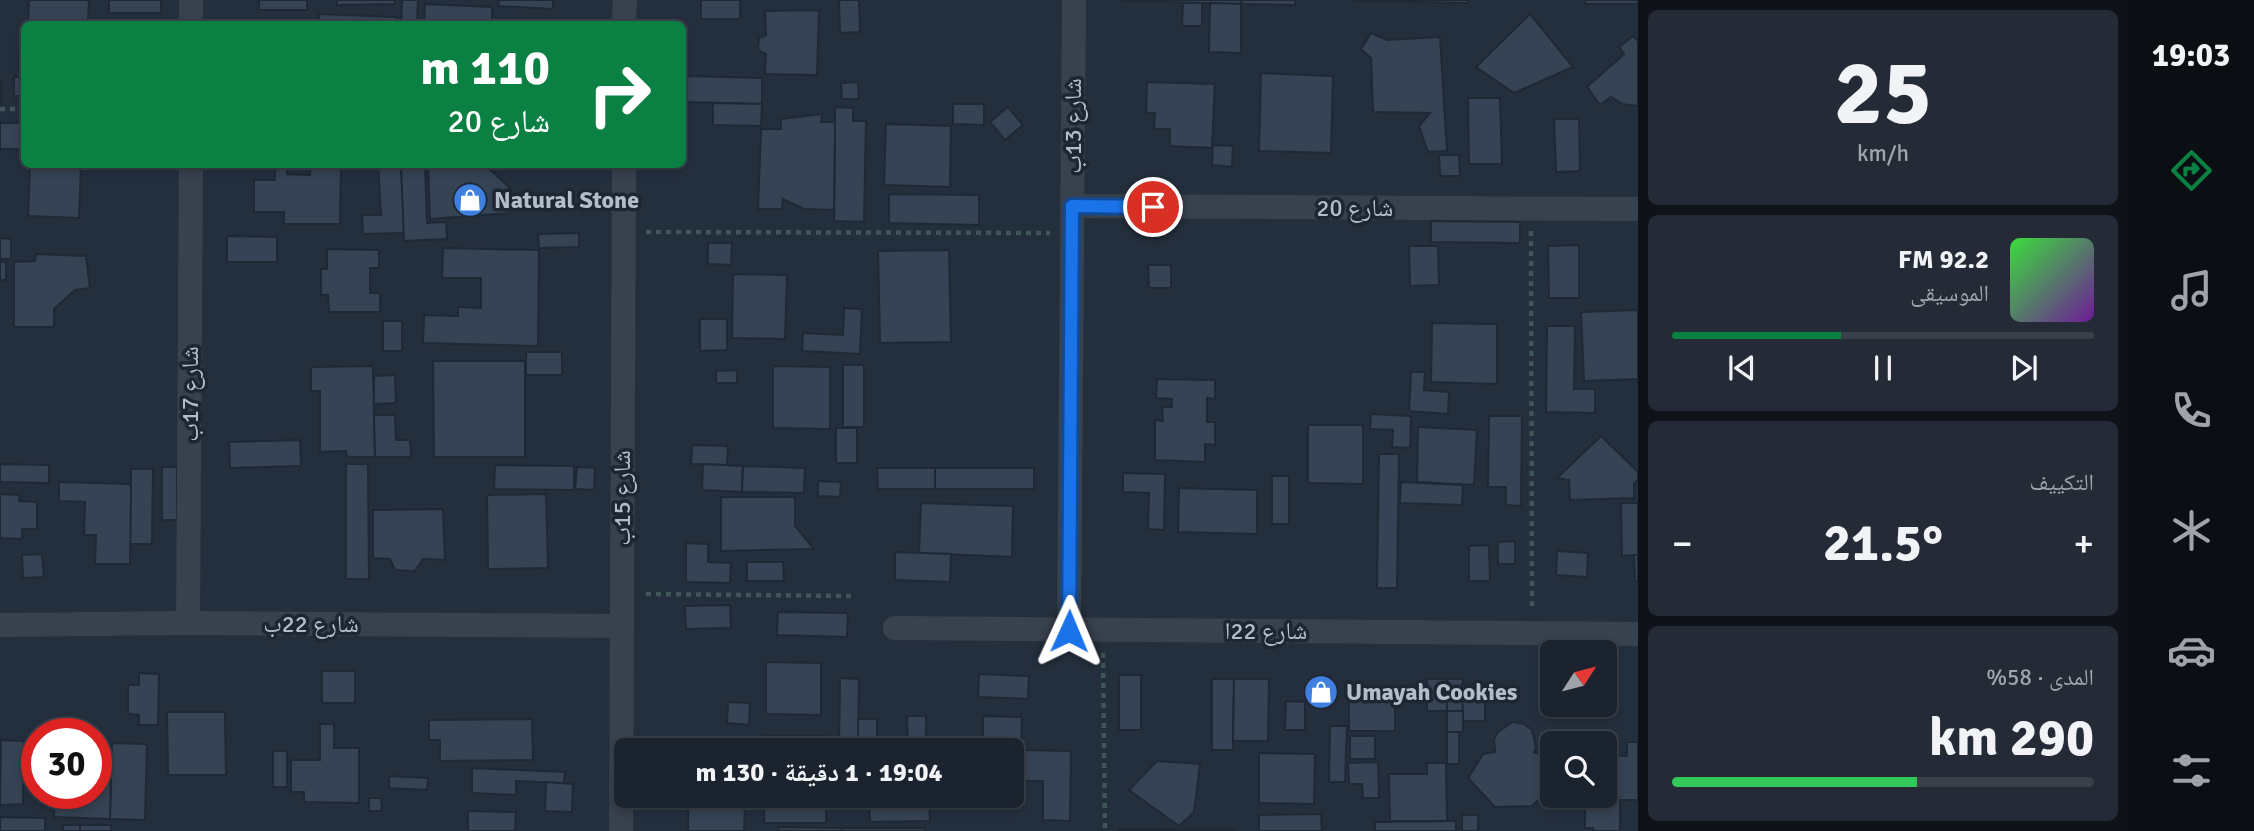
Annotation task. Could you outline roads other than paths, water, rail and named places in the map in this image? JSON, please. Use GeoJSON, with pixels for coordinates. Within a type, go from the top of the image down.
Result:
{"type":"FeatureCollection","features":[{"type":"Feature","properties":{"kind":"street"},"geometry":{"type":"LineString","coordinates":[[191,0],[191,21]]}},
{"type":"Feature","properties":{"kind":"street"},"geometry":{"type":"LineString","coordinates":[[624,21],[625,0]]}},
{"type":"Feature","properties":{"kind":"street","name":"شارع 13ب"},"geometry":{"type":"LineString","coordinates":[[1069,631],[1074,0]]}},
{"type":"Feature","properties":{"kind":"street","name":"شارع 17ب"},"geometry":{"type":"LineString","coordinates":[[188,623],[191,168]]}},
{"type":"Feature","properties":{"kind":"street","name":"شارع 15ب"},"geometry":{"type":"LineString","coordinates":[[621,831],[624,168]]}},
{"type":"Feature","properties":{"kind":"street","name":"شارع 20"},"geometry":{"type":"LineString","coordinates":[[1072,206],[1638,209]]}},
{"type":"Feature","properties":{"kind":"street","name":"شارع 22ب"},"geometry":{"type":"LineString","coordinates":[[0,625],[188,623],[621,626]]}},
{"type":"Feature","properties":{"kind":"street","name":"شارع 22ا"},"geometry":{"type":"LineString","coordinates":[[895,628],[1638,634]]}},
{"type":"Feature","properties":{"kind":"place","name":"Natural Stone"},"geometry":{"type":"Point","coordinates":[470,200]}},
{"type":"Feature","properties":{"kind":"place","name":"Umayah Cookies"},"geometry":{"type":"Point","coordinates":[1321,692]}}]}
